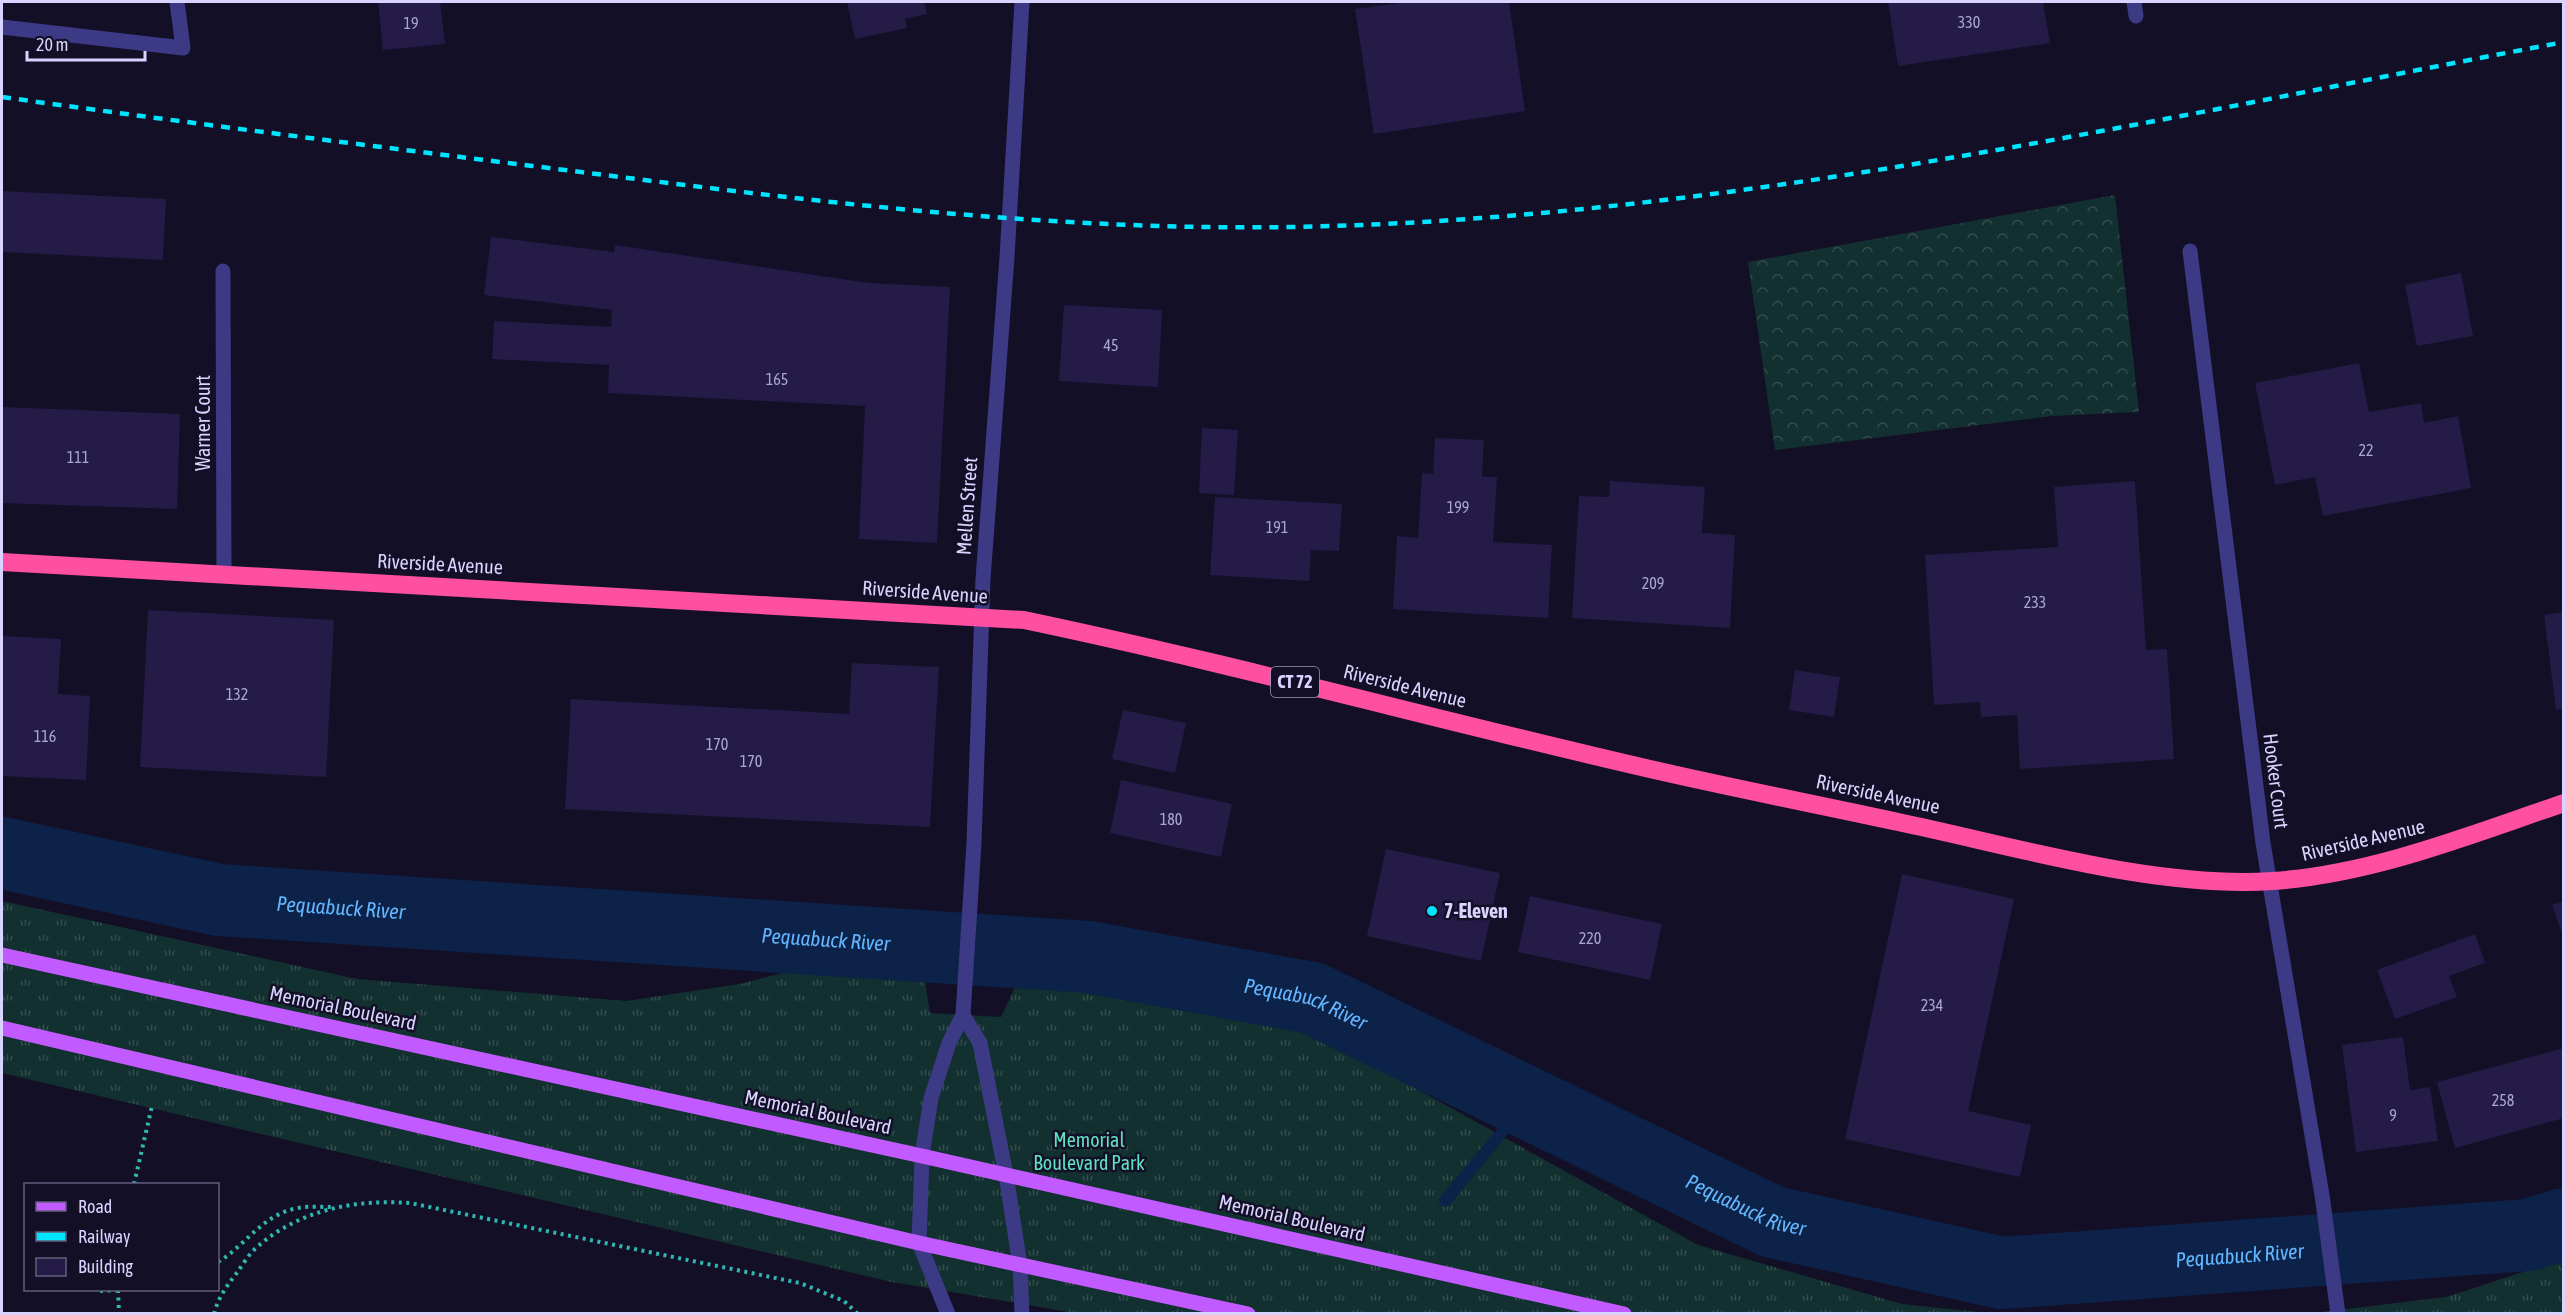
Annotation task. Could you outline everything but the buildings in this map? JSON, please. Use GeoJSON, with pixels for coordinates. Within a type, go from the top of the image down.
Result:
{"type":"FeatureCollection","features":[{"type":"Feature","properties":{"kind":"highway","name":"Riverside Avenue"},"geometry":{"type":"LineString","coordinates":[[2,562],[1024,620],[1111,638],[1653,770],[2093,864],[2199,881],[2270,881],[2325,876],[2450,842],[2564,803]]}},
{"type":"Feature","properties":{"kind":"main road","name":"Memorial Boulevard"},"geometry":{"type":"LineString","coordinates":[[2,955],[922,1156],[1624,1314]]}},
{"type":"Feature","properties":{"kind":"main road"},"geometry":{"type":"LineString","coordinates":[[2,1028],[919,1243],[1248,1314]]}},
{"type":"Feature","properties":{"kind":"street"},"geometry":{"type":"LineString","coordinates":[[2,27],[183,48],[177,2]]}},
{"type":"Feature","properties":{"kind":"street","name":"Mellen Street"},"geometry":{"type":"LineString","coordinates":[[948,1314],[919,1243],[922,1156],[931,1098],[949,1043],[963,1015],[974,843],[982,618],[1022,2]]}},
{"type":"Feature","properties":{"kind":"street","name":"Hooker Court"},"geometry":{"type":"LineString","coordinates":[[2190,251],[2270,881],[2322,1195],[2338,1311]]}},
{"type":"Feature","properties":{"kind":"street","name":"Warner Court"},"geometry":{"type":"LineString","coordinates":[[223,271],[224,575]]}},
{"type":"Feature","properties":{"kind":"street"},"geometry":{"type":"LineString","coordinates":[[963,1015],[980,1043],[1006,1175],[1020,1265],[1022,1314]]}},
{"type":"Feature","properties":{"kind":"path"},"geometry":{"type":"LineString","coordinates":[[134,1183],[152,1106]]}},
{"type":"Feature","properties":{"kind":"path"},"geometry":{"type":"LineString","coordinates":[[219,1261],[231,1254],[261,1225],[278,1215],[298,1208],[336,1207],[376,1200],[410,1203],[800,1283],[844,1301],[858,1314]]}},
{"type":"Feature","properties":{"kind":"path"},"geometry":{"type":"LineString","coordinates":[[214,1314],[218,1298],[255,1248],[300,1219],[336,1207]]}},
{"type":"Feature","properties":{"kind":"path"},"geometry":{"type":"LineString","coordinates":[[118,1291],[119,1314]]}},
{"type":"Feature","properties":{"kind":"green space"},"geometry":{"type":"Polygon","coordinates":[[[2115,195],[2139,412],[2052,416],[1775,450],[1748,262],[2115,195]]]}},
{"type":"Feature","properties":{"kind":"green space","name":"Memorial Boulevard Park"},"geometry":{"type":"Polygon","coordinates":[[[2,901],[357,979],[626,1001],[740,984],[826,962],[923,970],[930,1013],[1001,1017],[1018,981],[1236,1006],[1334,1043],[1698,1245],[1902,1304],[1987,1313],[1075,1313],[892,1282],[2,1073],[2,901]]]}},
{"type":"Feature","properties":{"kind":"green space"},"geometry":{"type":"Polygon","coordinates":[[[2563,1259],[2563,1313],[2305,1314],[2446,1297],[2563,1259]]]}},
{"type":"Feature","properties":{"kind":"waterway","name":"Pequabuck River"},"geometry":{"type":"LineString","coordinates":[[2,853],[219,900],[1088,957],[1312,998],[1773,1222],[2002,1273],[2528,1235],[2564,1224]]}},
{"type":"Feature","properties":{"kind":"waterway"},"geometry":{"type":"LineString","coordinates":[[1445,1201],[1527,1102]]}},
{"type":"Feature","properties":{"kind":"railway"},"geometry":{"type":"LineString","coordinates":[[2,97],[364,145],[847,204],[1115,224],[1293,227],[1454,220],[1613,206],[1773,186],[2090,133],[2564,42]]}},
{"type":"Feature","properties":{"kind":"place","name":"7-Eleven"},"geometry":{"type":"Point","coordinates":[1432,911]}}]}
